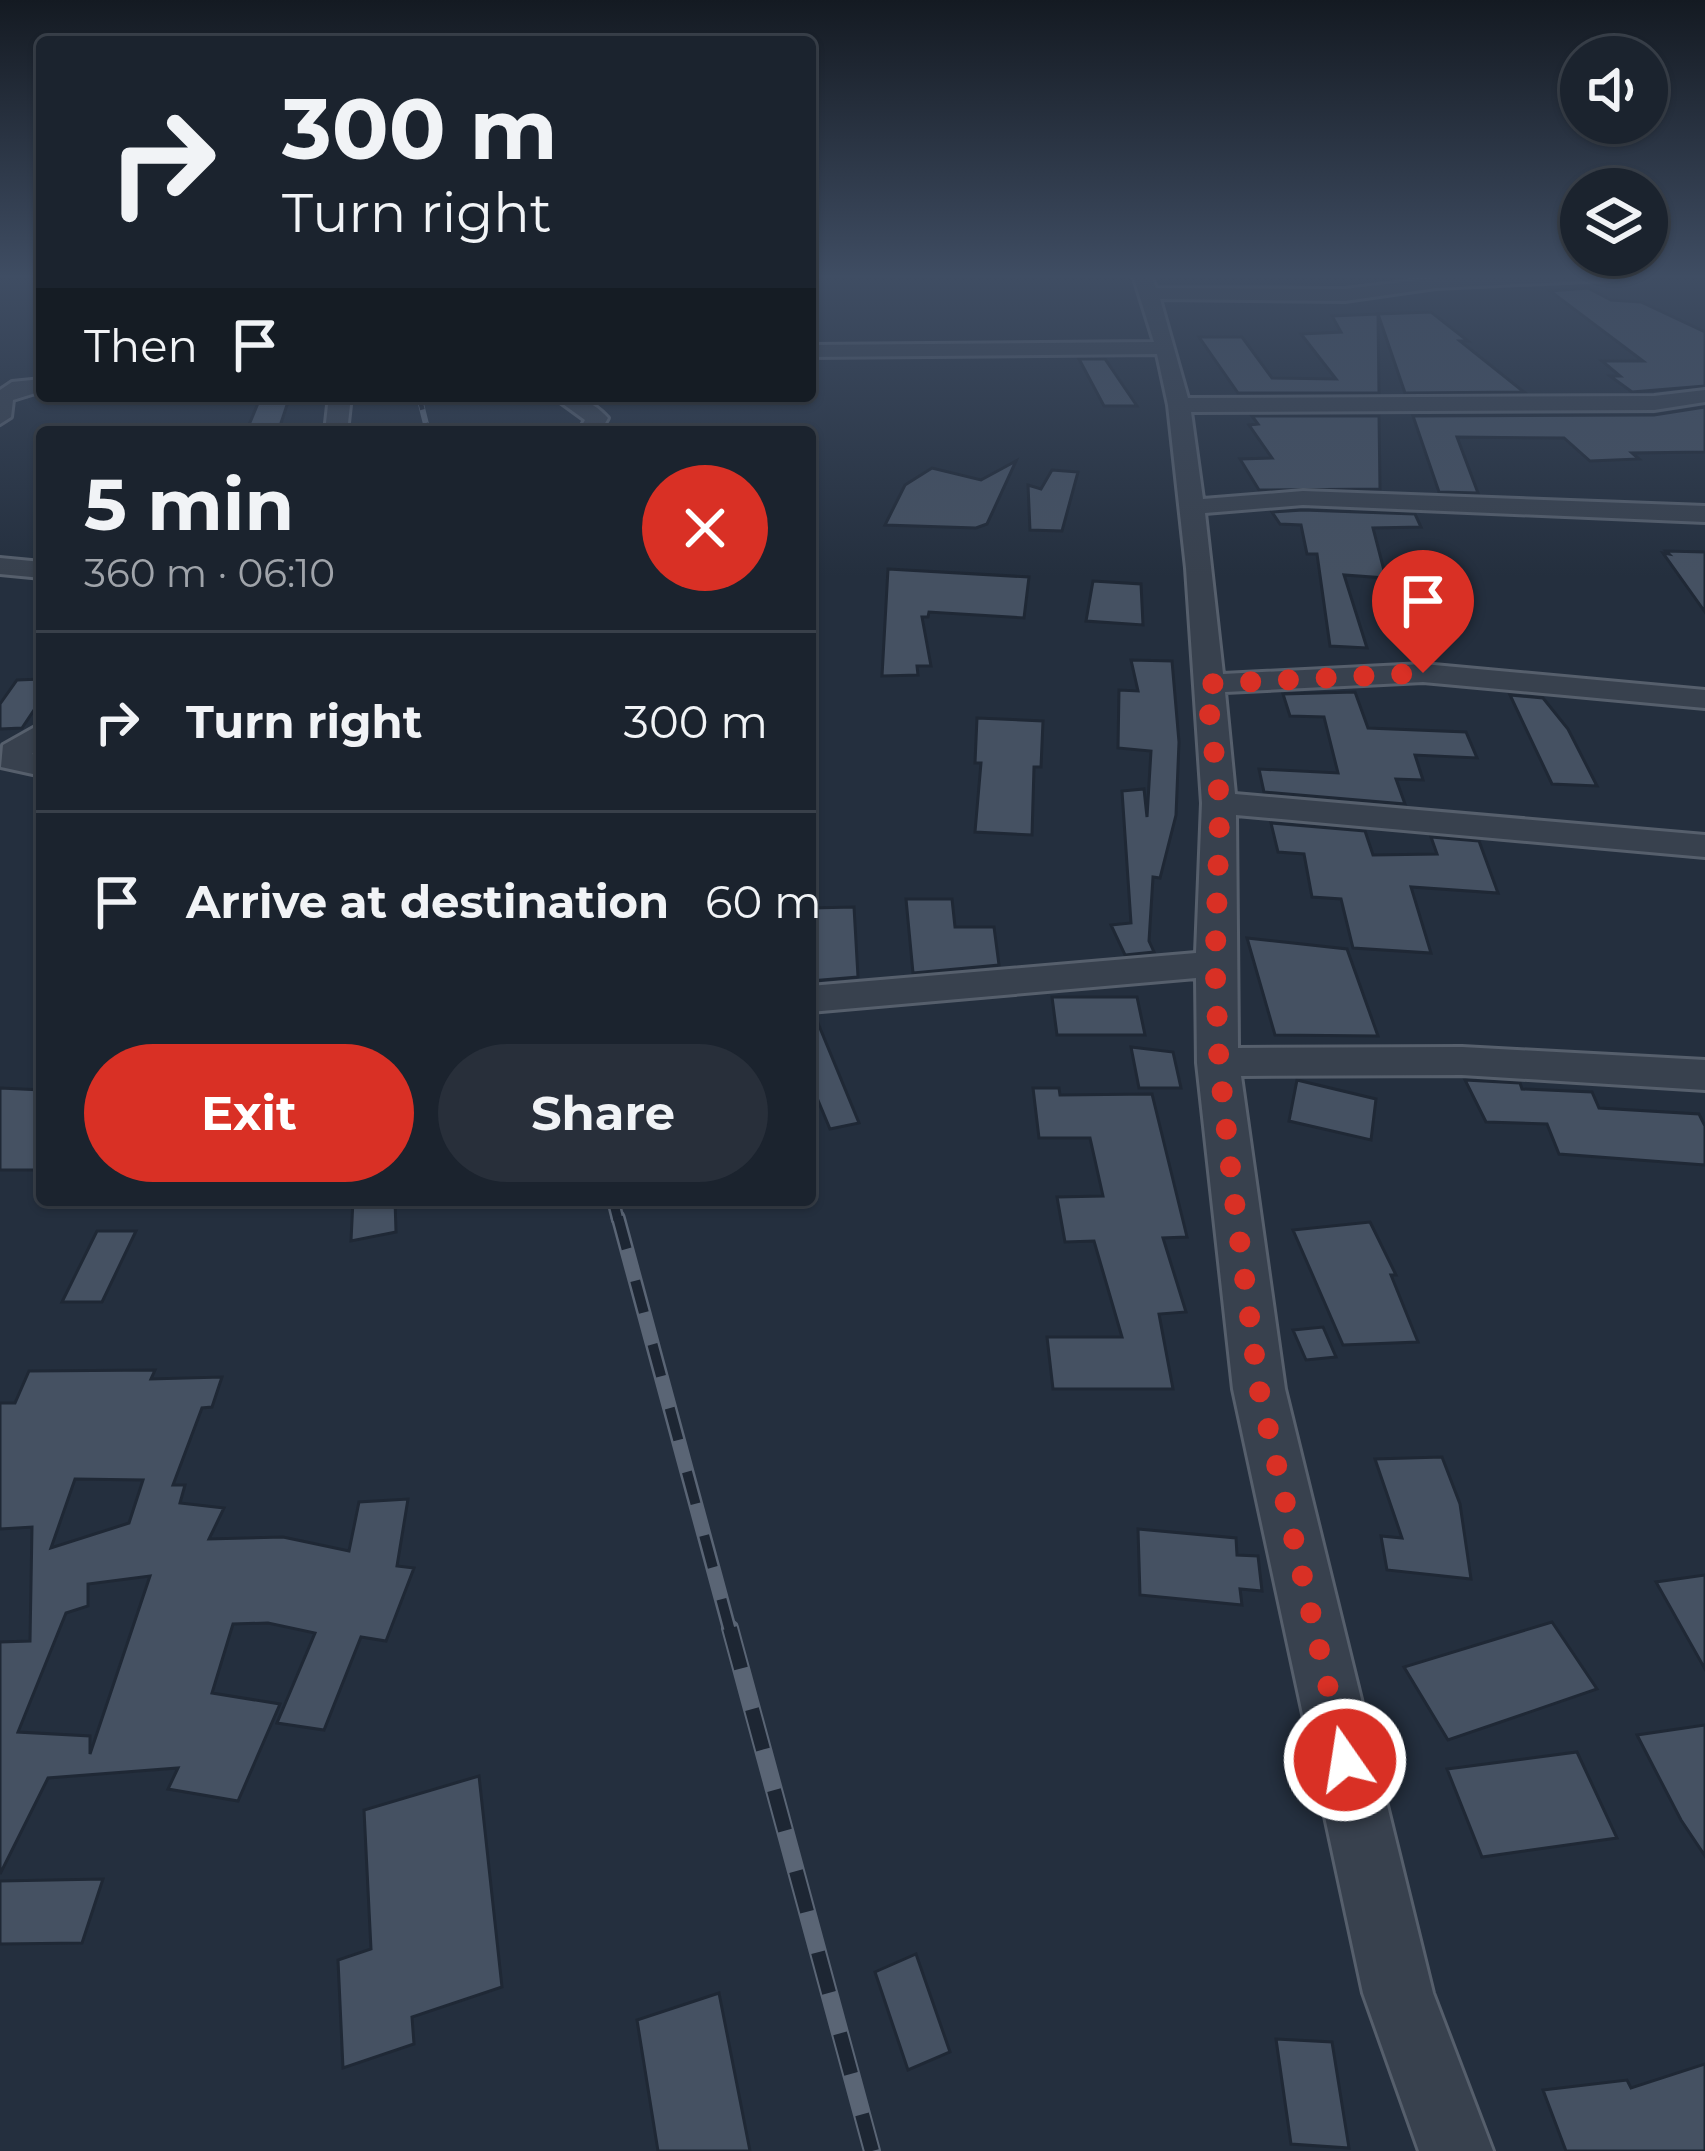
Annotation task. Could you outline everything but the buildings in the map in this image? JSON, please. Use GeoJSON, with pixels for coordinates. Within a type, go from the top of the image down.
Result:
{"type":"FeatureCollection","features":[{"type":"Feature","properties":{"kind":"street"},"geometry":{"type":"LineString","coordinates":[[1172,375],[1179,405],[1220,803],[1215,964],[1219,1063],[1259,1389],[1398,1993],[1456,2151]]}},
{"type":"Feature","properties":{"kind":"street"},"geometry":{"type":"LineString","coordinates":[[0,417],[3,397],[36,386]]}},
{"type":"Feature","properties":{"kind":"street"},"geometry":{"type":"LineString","coordinates":[[1179,405],[1606,404],[1705,395]]}},
{"type":"Feature","properties":{"kind":"street"},"geometry":{"type":"LineString","coordinates":[[572,402],[597,418],[592,426]]}},
{"type":"Feature","properties":{"kind":"street"},"geometry":{"type":"LineString","coordinates":[[1190,507],[1303,498],[1705,514]]}},
{"type":"Feature","properties":{"kind":"street"},"geometry":{"type":"LineString","coordinates":[[0,566],[36,569]]}},
{"type":"Feature","properties":{"kind":"street"},"geometry":{"type":"LineString","coordinates":[[1206,684],[1423,673],[1705,699]]}},
{"type":"Feature","properties":{"kind":"street"},"geometry":{"type":"LineString","coordinates":[[36,737],[14,752],[11,760],[36,765]]}},
{"type":"Feature","properties":{"kind":"street"},"geometry":{"type":"LineString","coordinates":[[1220,803],[1705,846]]}},
{"type":"Feature","properties":{"kind":"street"},"geometry":{"type":"LineString","coordinates":[[816,998],[1215,964]]}},
{"type":"Feature","properties":{"kind":"street"},"geometry":{"type":"LineString","coordinates":[[1219,1063],[1338,1056],[1490,1059],[1705,1076]]}},
{"type":"Feature","properties":{"kind":"railway"},"geometry":{"type":"LineString","coordinates":[[420,402],[426,426]]}},
{"type":"Feature","properties":{"kind":"railway"},"geometry":{"type":"LineString","coordinates":[[614,1206],[618,1220]]}},
{"type":"Feature","properties":{"kind":"railway"},"geometry":{"type":"LineString","coordinates":[[618,1217],[730,1631]]}},
{"type":"Feature","properties":{"kind":"railway"},"geometry":{"type":"LineString","coordinates":[[730,1628],[872,2151]]}},
{"type":"Feature","properties":{"kind":"route"},"geometry":{"type":"LineString","coordinates":[[1345,1760],[1259,1389],[1233,1190],[1219,1063],[1215,964],[1220,803],[1206,684],[1423,673]]}}]}
